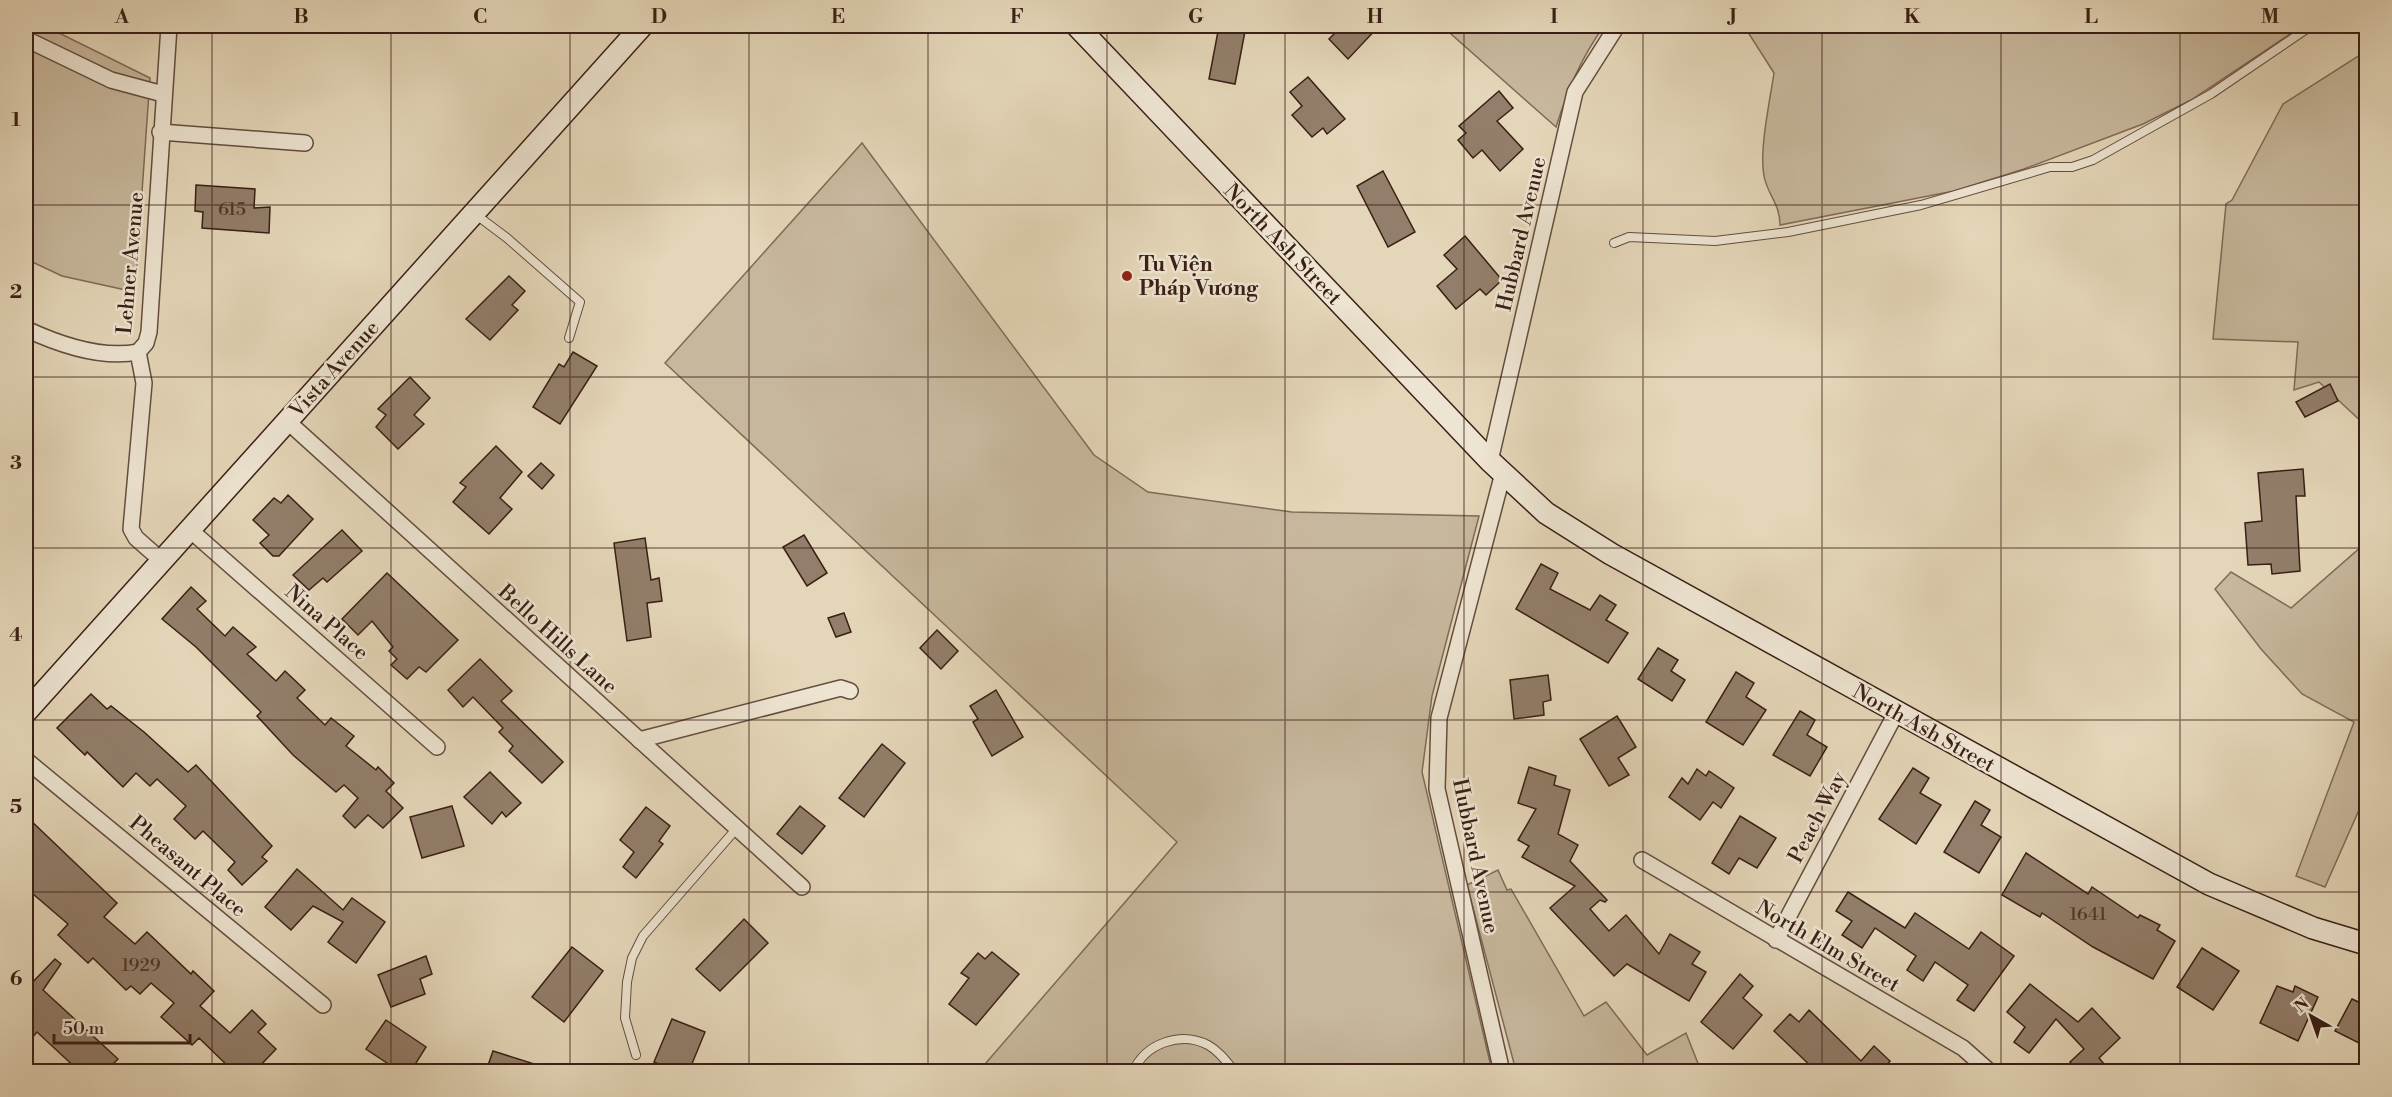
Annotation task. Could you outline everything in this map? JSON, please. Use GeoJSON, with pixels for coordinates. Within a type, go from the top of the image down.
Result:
{"type":"FeatureCollection","features":[{"type":"Feature","properties":{"kind":"main road","name":"Vista Avenue"},"geometry":{"type":"LineString","coordinates":[[26,712],[642,26]]}},
{"type":"Feature","properties":{"kind":"main road","name":"North Ash Street"},"geometry":{"type":"LineString","coordinates":[[1077,26],[1496,467],[1546,513],[1611,554],[2209,884],[2313,928],[2367,944]]}},
{"type":"Feature","properties":{"kind":"street","name":"Lehner Avenue"},"geometry":{"type":"LineString","coordinates":[[161,560],[136,538],[131,529],[144,383],[138,352],[146,343],[149,332],[160,132],[169,26]]}},
{"type":"Feature","properties":{"kind":"street","name":"Hubbard Avenue"},"geometry":{"type":"LineString","coordinates":[[1503,1071],[1437,789],[1439,718],[1496,467],[1575,92],[1617,26]]}},
{"type":"Feature","properties":{"kind":"street"},"geometry":{"type":"LineString","coordinates":[[26,39],[111,80],[163,94]]}},
{"type":"Feature","properties":{"kind":"street"},"geometry":{"type":"LineString","coordinates":[[160,132],[305,143]]}},
{"type":"Feature","properties":{"kind":"street"},"geometry":{"type":"LineString","coordinates":[[26,329],[41,336],[108,354],[120,356],[138,352]]}},
{"type":"Feature","properties":{"kind":"street","name":"Bello Hills Lane"},"geometry":{"type":"LineString","coordinates":[[287,421],[802,887]]}},
{"type":"Feature","properties":{"kind":"street","name":"Nina Place"},"geometry":{"type":"LineString","coordinates":[[189,530],[437,747]]}},
{"type":"Feature","properties":{"kind":"street"},"geometry":{"type":"LineString","coordinates":[[639,740],[841,688],[850,692]]}},
{"type":"Feature","properties":{"kind":"street","name":"Peach Way"},"geometry":{"type":"LineString","coordinates":[[1776,940],[1896,713]]}},
{"type":"Feature","properties":{"kind":"street","name":"Pheasant Place"},"geometry":{"type":"LineString","coordinates":[[26,760],[323,1005]]}},
{"type":"Feature","properties":{"kind":"street","name":"North Elm Street"},"geometry":{"type":"LineString","coordinates":[[1642,860],[1963,1048],[1990,1071]]}},
{"type":"Feature","properties":{"kind":"lane"},"geometry":{"type":"LineString","coordinates":[[1614,243],[1629,237],[1714,241],[1788,232],[1921,205],[2050,167],[2083,164],[2211,94],[2312,26]]}},
{"type":"Feature","properties":{"kind":"lane"},"geometry":{"type":"LineString","coordinates":[[474,213],[507,238],[580,302],[569,338]]}},
{"type":"Feature","properties":{"kind":"lane"},"geometry":{"type":"LineString","coordinates":[[636,1055],[625,1018],[627,982],[632,958],[643,936],[737,828]]}},
{"type":"Feature","properties":{"kind":"lane"},"geometry":{"type":"LineString","coordinates":[[1133,1071],[1148,1051],[1166,1041],[1186,1039],[1214,1050],[1235,1071]]}},
{"type":"Feature","properties":{"kind":"shaded area"},"geometry":{"type":"Polygon","coordinates":[[[26,26],[45,26],[150,78],[135,292],[62,276],[26,259],[26,26]]]}},
{"type":"Feature","properties":{"kind":"shaded area"},"geometry":{"type":"Polygon","coordinates":[[[1442,26],[1604,26],[1576,74],[1556,127],[1442,26]]]}},
{"type":"Feature","properties":{"kind":"shaded area"},"geometry":{"type":"Polygon","coordinates":[[[1744,26],[2302,26],[2191,100],[2143,124],[2024,169],[1954,191],[1780,225],[1778,211],[1764,176],[1763,165],[1774,73],[1744,26]]]}},
{"type":"Feature","properties":{"kind":"shaded area"},"geometry":{"type":"Polygon","coordinates":[[[2366,51],[2366,426],[2319,382],[2294,390],[2298,342],[2213,339],[2226,204],[2232,200],[2283,104],[2366,51]]]}},
{"type":"Feature","properties":{"kind":"shaded area"},"geometry":{"type":"Polygon","coordinates":[[[862,143],[1094,455],[1148,492],[1292,512],[1479,516],[1432,696],[1422,772],[1492,1071],[979,1071],[1177,842],[665,363],[862,143]]]}},
{"type":"Feature","properties":{"kind":"shaded area"},"geometry":{"type":"Polygon","coordinates":[[[2366,518],[2366,794],[2325,887],[2296,876],[2354,722],[2302,694],[2261,649],[2215,589],[2231,572],[2291,608],[2362,546],[2366,518]]]}},
{"type":"Feature","properties":{"kind":"shaded area"},"geometry":{"type":"Polygon","coordinates":[[[1498,870],[1507,890],[1511,889],[1584,1016],[1606,1002],[1647,1055],[1686,1033],[1701,1071],[1516,1071],[1467,885],[1498,870]]]}},
{"type":"Feature","properties":{"kind":"building"},"geometry":{"type":"Polygon","coordinates":[[[1219,26],[1246,26],[1235,84],[1209,79],[1219,26]]]}},
{"type":"Feature","properties":{"kind":"building"},"geometry":{"type":"Polygon","coordinates":[[[1342,26],[1379,26],[1348,59],[1329,39],[1342,26]]]}},
{"type":"Feature","properties":{"kind":"building"},"geometry":{"type":"Polygon","coordinates":[[[1308,77],[1345,119],[1327,134],[1323,128],[1312,137],[1292,115],[1302,106],[1290,92],[1308,77]]]}},
{"type":"Feature","properties":{"kind":"building"},"geometry":{"type":"Polygon","coordinates":[[[1499,91],[1513,108],[1497,121],[1523,149],[1500,171],[1482,150],[1473,158],[1458,140],[1466,133],[1459,126],[1499,91]]]}},
{"type":"Feature","properties":{"kind":"building"},"geometry":{"type":"Polygon","coordinates":[[[1383,171],[1415,232],[1388,247],[1357,186],[1383,171]]]}},
{"type":"Feature","properties":{"kind":"building"},"geometry":{"type":"Polygon","coordinates":[[[196,185],[255,189],[254,208],[270,207],[269,233],[202,228],[203,212],[195,211],[196,185]]]}},
{"type":"Feature","properties":{"kind":"building"},"geometry":{"type":"Polygon","coordinates":[[[1465,236],[1502,280],[1486,295],[1480,289],[1456,309],[1437,286],[1457,269],[1444,255],[1465,236]]]}},
{"type":"Feature","properties":{"kind":"building"},"geometry":{"type":"Polygon","coordinates":[[[509,276],[525,291],[512,305],[518,310],[490,340],[466,319],[509,276]]]}},
{"type":"Feature","properties":{"kind":"building"},"geometry":{"type":"Polygon","coordinates":[[[573,352],[597,366],[560,424],[533,407],[559,364],[564,367],[573,352]]]}},
{"type":"Feature","properties":{"kind":"building"},"geometry":{"type":"Polygon","coordinates":[[[410,377],[430,398],[414,415],[424,424],[398,449],[376,427],[386,415],[378,409],[410,377]]]}},
{"type":"Feature","properties":{"kind":"building"},"geometry":{"type":"Polygon","coordinates":[[[2330,384],[2338,401],[2305,417],[2296,402],[2330,384]]]}},
{"type":"Feature","properties":{"kind":"building"},"geometry":{"type":"Polygon","coordinates":[[[496,446],[522,472],[500,498],[512,509],[489,534],[453,502],[466,487],[460,483],[496,446]]]}},
{"type":"Feature","properties":{"kind":"building"},"geometry":{"type":"Polygon","coordinates":[[[541,463],[554,475],[542,489],[528,476],[541,463]]]}},
{"type":"Feature","properties":{"kind":"building"},"geometry":{"type":"Polygon","coordinates":[[[2303,469],[2305,496],[2296,496],[2300,571],[2272,574],[2271,564],[2248,565],[2245,523],[2262,521],[2258,473],[2303,469]]]}},
{"type":"Feature","properties":{"kind":"building"},"geometry":{"type":"Polygon","coordinates":[[[288,495],[313,519],[279,556],[273,556],[260,543],[269,535],[253,520],[274,498],[281,503],[288,495]]]}},
{"type":"Feature","properties":{"kind":"building"},"geometry":{"type":"Polygon","coordinates":[[[342,530],[362,551],[327,582],[323,578],[309,590],[293,575],[342,530]]]}},
{"type":"Feature","properties":{"kind":"building"},"geometry":{"type":"Polygon","coordinates":[[[804,535],[827,573],[807,586],[783,547],[804,535]]]}},
{"type":"Feature","properties":{"kind":"building"},"geometry":{"type":"Polygon","coordinates":[[[645,538],[651,580],[659,578],[662,601],[647,603],[651,637],[627,641],[614,543],[645,538]]]}},
{"type":"Feature","properties":{"kind":"building"},"geometry":{"type":"Polygon","coordinates":[[[1541,564],[1558,573],[1550,589],[1590,610],[1600,595],[1616,605],[1606,620],[1628,633],[1608,663],[1516,609],[1541,564]]]}},
{"type":"Feature","properties":{"kind":"building"},"geometry":{"type":"Polygon","coordinates":[[[387,573],[458,640],[426,672],[419,667],[407,679],[391,665],[397,659],[389,651],[393,647],[372,621],[358,635],[342,619],[387,573]]]}},
{"type":"Feature","properties":{"kind":"building"},"geometry":{"type":"Polygon","coordinates":[[[191,587],[206,601],[197,609],[225,636],[233,627],[256,647],[247,654],[276,681],[285,671],[305,690],[297,698],[325,725],[331,718],[354,736],[346,746],[376,770],[378,767],[394,783],[386,791],[403,808],[383,828],[368,815],[355,828],[343,816],[358,798],[344,785],[336,792],[293,755],[257,716],[261,712],[196,647],[162,619],[191,587]]]}},
{"type":"Feature","properties":{"kind":"building"},"geometry":{"type":"Polygon","coordinates":[[[844,613],[851,632],[836,637],[828,618],[844,613]]]}},
{"type":"Feature","properties":{"kind":"building"},"geometry":{"type":"Polygon","coordinates":[[[937,630],[958,651],[941,669],[920,648],[937,630]]]}},
{"type":"Feature","properties":{"kind":"building"},"geometry":{"type":"Polygon","coordinates":[[[1658,648],[1678,660],[1671,671],[1685,680],[1672,701],[1638,679],[1658,648]]]}},
{"type":"Feature","properties":{"kind":"building"},"geometry":{"type":"Polygon","coordinates":[[[480,659],[512,691],[501,701],[563,762],[542,783],[509,751],[513,746],[499,732],[503,728],[473,697],[463,707],[448,690],[480,659]]]}},
{"type":"Feature","properties":{"kind":"building"},"geometry":{"type":"Polygon","coordinates":[[[1736,672],[1754,683],[1746,697],[1766,710],[1743,745],[1706,722],[1736,672]]]}},
{"type":"Feature","properties":{"kind":"building"},"geometry":{"type":"Polygon","coordinates":[[[1548,675],[1551,700],[1543,702],[1544,715],[1514,719],[1510,680],[1548,675]]]}},
{"type":"Feature","properties":{"kind":"building"},"geometry":{"type":"Polygon","coordinates":[[[996,690],[1023,737],[992,756],[973,722],[978,719],[970,706],[996,690]]]}},
{"type":"Feature","properties":{"kind":"building"},"geometry":{"type":"Polygon","coordinates":[[[91,694],[107,709],[111,706],[144,732],[188,772],[196,765],[272,846],[262,857],[267,861],[242,885],[228,870],[235,862],[203,831],[195,839],[174,819],[186,806],[157,779],[150,786],[136,773],[123,787],[87,752],[85,755],[57,728],[91,694]]]}},
{"type":"Feature","properties":{"kind":"building"},"geometry":{"type":"Polygon","coordinates":[[[1800,711],[1815,720],[1807,735],[1827,747],[1810,776],[1773,755],[1800,711]]]}},
{"type":"Feature","properties":{"kind":"building"},"geometry":{"type":"Polygon","coordinates":[[[1617,716],[1636,747],[1618,758],[1629,775],[1609,786],[1580,739],[1617,716]]]}},
{"type":"Feature","properties":{"kind":"building"},"geometry":{"type":"Polygon","coordinates":[[[882,744],[905,763],[864,817],[839,798],[882,744]]]}},
{"type":"Feature","properties":{"kind":"building"},"geometry":{"type":"Polygon","coordinates":[[[1529,767],[1556,776],[1554,785],[1570,790],[1558,834],[1578,845],[1570,861],[1607,900],[1605,902],[1600,900],[1590,909],[1609,931],[1626,915],[1659,954],[1670,934],[1700,952],[1692,964],[1706,972],[1689,1001],[1627,964],[1614,976],[1550,908],[1575,886],[1522,857],[1529,846],[1518,840],[1536,809],[1518,803],[1529,767]]]}},
{"type":"Feature","properties":{"kind":"building"},"geometry":{"type":"Polygon","coordinates":[[[1913,768],[1929,778],[1920,793],[1941,805],[1916,844],[1879,819],[1913,768]]]}},
{"type":"Feature","properties":{"kind":"building"},"geometry":{"type":"Polygon","coordinates":[[[1697,769],[1706,776],[1709,771],[1734,788],[1721,808],[1713,802],[1700,820],[1669,797],[1682,778],[1688,784],[1697,769]]]}},
{"type":"Feature","properties":{"kind":"building"},"geometry":{"type":"Polygon","coordinates":[[[490,772],[521,803],[506,817],[502,812],[492,824],[464,797],[490,772]]]}},
{"type":"Feature","properties":{"kind":"building"},"geometry":{"type":"Polygon","coordinates":[[[1975,801],[1990,810],[1981,825],[2001,837],[1979,873],[1944,852],[1975,801]]]}},
{"type":"Feature","properties":{"kind":"building"},"geometry":{"type":"Polygon","coordinates":[[[452,806],[464,846],[422,858],[410,817],[452,806]]]}},
{"type":"Feature","properties":{"kind":"building"},"geometry":{"type":"Polygon","coordinates":[[[800,806],[825,826],[802,854],[777,834],[800,806]]]}},
{"type":"Feature","properties":{"kind":"building"},"geometry":{"type":"Polygon","coordinates":[[[646,807],[670,826],[659,841],[663,844],[636,878],[623,867],[634,852],[620,840],[646,807]]]}},
{"type":"Feature","properties":{"kind":"building"},"geometry":{"type":"Polygon","coordinates":[[[26,816],[117,903],[104,917],[135,944],[147,932],[191,974],[193,971],[214,991],[200,1006],[230,1033],[252,1010],[266,1024],[258,1032],[276,1049],[255,1071],[233,1071],[199,1038],[192,1045],[161,1017],[174,1003],[151,983],[140,994],[131,986],[126,990],[93,958],[88,963],[58,935],[68,924],[26,888],[26,816]]]}},
{"type":"Feature","properties":{"kind":"building"},"geometry":{"type":"Polygon","coordinates":[[[1740,816],[1776,838],[1757,868],[1739,858],[1729,874],[1712,863],[1740,816]]]}},
{"type":"Feature","properties":{"kind":"building"},"geometry":{"type":"Polygon","coordinates":[[[2026,853],[2088,894],[2092,887],[2138,918],[2140,915],[2160,925],[2157,930],[2175,941],[2153,979],[2093,947],[2042,913],[2040,917],[2002,895],[2026,853]]]}},
{"type":"Feature","properties":{"kind":"building"},"geometry":{"type":"Polygon","coordinates":[[[297,869],[343,910],[352,898],[385,922],[356,963],[328,942],[343,922],[313,906],[291,930],[265,907],[297,869]]]}},
{"type":"Feature","properties":{"kind":"building"},"geometry":{"type":"Polygon","coordinates":[[[1848,892],[1905,928],[1915,913],[1969,949],[1981,932],[2014,956],[1974,1011],[1957,1000],[1968,985],[1935,962],[1923,981],[1907,970],[1916,956],[1875,928],[1862,948],[1842,935],[1852,921],[1836,911],[1848,892]]]}},
{"type":"Feature","properties":{"kind":"building"},"geometry":{"type":"Polygon","coordinates":[[[744,919],[768,943],[720,991],[696,969],[744,919]]]}},
{"type":"Feature","properties":{"kind":"building"},"geometry":{"type":"Polygon","coordinates":[[[572,947],[603,971],[564,1022],[532,997],[572,947]]]}},
{"type":"Feature","properties":{"kind":"building"},"geometry":{"type":"Polygon","coordinates":[[[2202,948],[2239,971],[2213,1010],[2177,987],[2202,948]]]}},
{"type":"Feature","properties":{"kind":"building"},"geometry":{"type":"Polygon","coordinates":[[[992,952],[1019,974],[976,1025],[949,1004],[969,978],[961,973],[978,953],[985,959],[992,952]]]}},
{"type":"Feature","properties":{"kind":"building"},"geometry":{"type":"Polygon","coordinates":[[[426,956],[432,974],[420,979],[425,994],[391,1007],[378,975],[426,956]]]}},
{"type":"Feature","properties":{"kind":"building"},"geometry":{"type":"Polygon","coordinates":[[[55,959],[61,964],[43,990],[118,1059],[106,1071],[79,1071],[37,1032],[26,1045],[26,989],[55,959]]]}},
{"type":"Feature","properties":{"kind":"building"},"geometry":{"type":"Polygon","coordinates":[[[1740,974],[1753,986],[1743,998],[1762,1015],[1733,1049],[1701,1022],[1740,974]]]}},
{"type":"Feature","properties":{"kind":"building"},"geometry":{"type":"Polygon","coordinates":[[[2030,984],[2078,1022],[2092,1008],[2120,1038],[2099,1058],[2110,1071],[2079,1071],[2070,1062],[2084,1049],[2056,1019],[2029,1053],[2014,1042],[2025,1027],[2007,1012],[2030,984]]]}},
{"type":"Feature","properties":{"kind":"building"},"geometry":{"type":"Polygon","coordinates":[[[2277,986],[2293,992],[2295,986],[2318,997],[2298,1041],[2260,1023],[2277,986]]]}},
{"type":"Feature","properties":{"kind":"building"},"geometry":{"type":"Polygon","coordinates":[[[2352,999],[2367,1006],[2367,1047],[2335,1031],[2352,999]]]}},
{"type":"Feature","properties":{"kind":"building"},"geometry":{"type":"Polygon","coordinates":[[[1809,1010],[1861,1061],[1874,1046],[1890,1061],[1882,1071],[1816,1071],[1774,1031],[1790,1014],[1799,1022],[1809,1010]]]}},
{"type":"Feature","properties":{"kind":"building"},"geometry":{"type":"Polygon","coordinates":[[[672,1019],[705,1032],[689,1071],[667,1071],[667,1067],[654,1062],[672,1019]]]}},
{"type":"Feature","properties":{"kind":"building"},"geometry":{"type":"Polygon","coordinates":[[[386,1020],[426,1047],[411,1071],[399,1071],[366,1049],[386,1020]]]}},
{"type":"Feature","properties":{"kind":"building"},"geometry":{"type":"Polygon","coordinates":[[[493,1051],[547,1068],[547,1071],[486,1071],[493,1051]]]}},
{"type":"Feature","properties":{"kind":"place","name":"Tu Viện Pháp Vương"},"geometry":{"type":"Point","coordinates":[1127,276]}}]}
